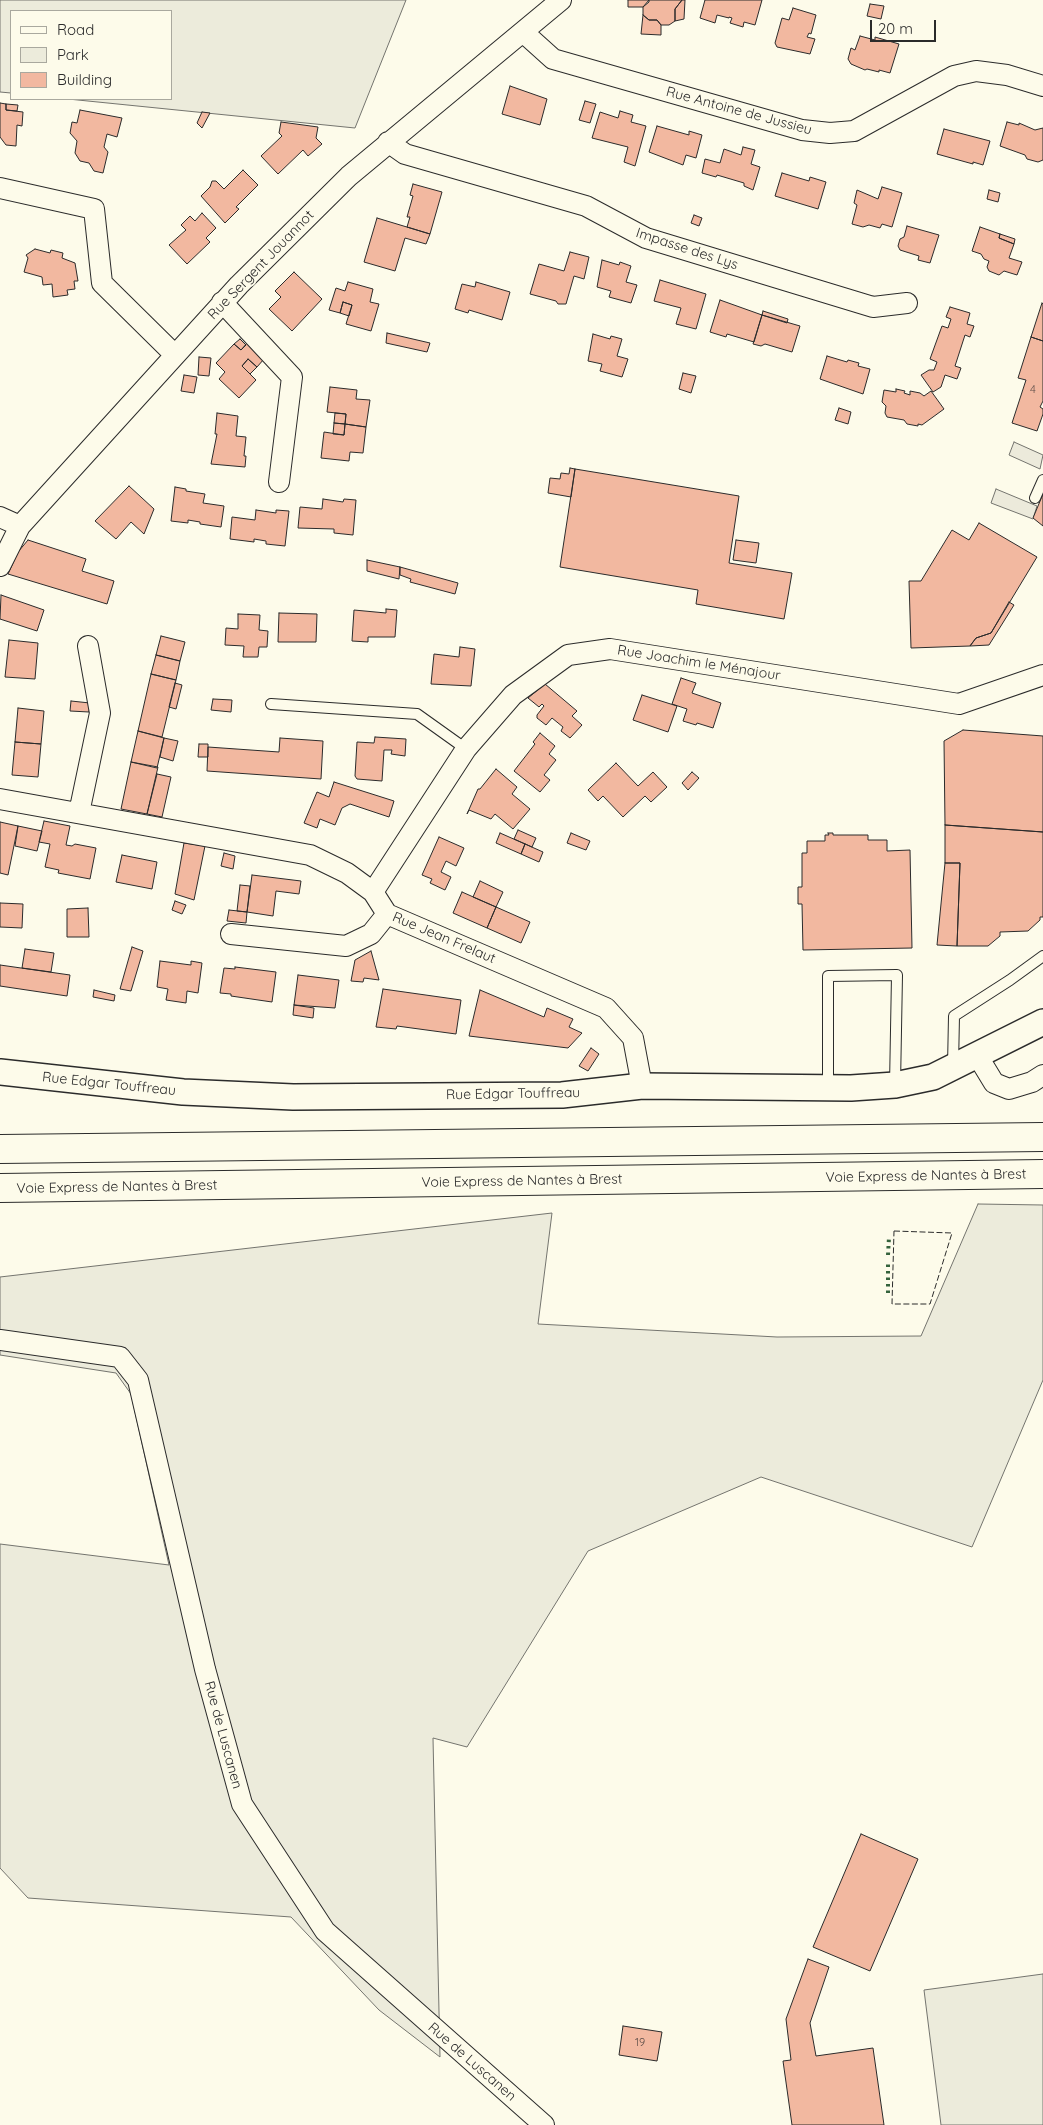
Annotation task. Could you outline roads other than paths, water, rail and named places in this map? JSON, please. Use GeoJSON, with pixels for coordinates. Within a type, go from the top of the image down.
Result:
{"type":"FeatureCollection","features":[{"type":"Feature","properties":{"kind":"highway"},"geometry":{"type":"LineString","coordinates":[[0,1148],[1043,1137]]}},
{"type":"Feature","properties":{"kind":"highway","name":"Voie Express de Nantes à Brest"},"geometry":{"type":"LineString","coordinates":[[0,1188],[1043,1174]]}},
{"type":"Feature","properties":{"kind":"street","name":"Rue Sergent Jouannot"},"geometry":{"type":"LineString","coordinates":[[0,566],[20,526],[222,302],[349,176],[561,0]]}},
{"type":"Feature","properties":{"kind":"street","name":"Rue Antoine de Jussieu"},"geometry":{"type":"LineString","coordinates":[[523,32],[553,59],[802,130],[854,131],[954,76],[976,71],[1007,75],[1043,86]]}},
{"type":"Feature","properties":{"kind":"street","name":"Impasse des Lys"},"geometry":{"type":"LineString","coordinates":[[388,142],[405,154],[586,206],[646,238],[873,307],[907,303]]}},
{"type":"Feature","properties":{"kind":"street"},"geometry":{"type":"LineString","coordinates":[[0,188],[94,209],[102,283],[175,355]]}},
{"type":"Feature","properties":{"kind":"street"},"geometry":{"type":"LineString","coordinates":[[222,302],[292,377],[279,482]]}},
{"type":"Feature","properties":{"kind":"street"},"geometry":{"type":"LineString","coordinates":[[0,516],[20,526]]}},
{"type":"Feature","properties":{"kind":"street"},"geometry":{"type":"LineString","coordinates":[[79,813],[100,713],[88,646]]}},
{"type":"Feature","properties":{"kind":"street","name":"Rue Joachim le Ménajour"},"geometry":{"type":"LineString","coordinates":[[373,892],[466,749],[513,694],[568,655],[610,649],[959,704],[1043,675]]}},
{"type":"Feature","properties":{"kind":"street","name":"Rue Jean Frelaut"},"geometry":{"type":"LineString","coordinates":[[0,799],[310,855],[347,873],[373,892],[387,914],[606,1008],[633,1038],[642,1086]]}},
{"type":"Feature","properties":{"kind":"street"},"geometry":{"type":"LineString","coordinates":[[231,934],[346,946],[371,934],[387,914]]}},
{"type":"Feature","properties":{"kind":"street","name":"Rue Edgar Touffreau"},"geometry":{"type":"LineString","coordinates":[[0,1072],[183,1092],[293,1097],[562,1095],[642,1086],[828,1087],[895,1085],[933,1077],[1043,1022]]}},
{"type":"Feature","properties":{"kind":"street"},"geometry":{"type":"LineString","coordinates":[[977,1055],[994,1083],[1009,1088],[1032,1082],[1043,1075]]}},
{"type":"Feature","properties":{"kind":"street","name":"Rue de Luscanen"},"geometry":{"type":"LineString","coordinates":[[0,1340],[120,1357],[138,1380],[205,1669],[242,1804],[325,1931],[544,2125]]}},
{"type":"Feature","properties":{"kind":"lane"},"geometry":{"type":"LineString","coordinates":[[1034,498],[1043,480]]}},
{"type":"Feature","properties":{"kind":"lane"},"geometry":{"type":"LineString","coordinates":[[271,704],[417,714],[466,749]]}},
{"type":"Feature","properties":{"kind":"lane"},"geometry":{"type":"LineString","coordinates":[[953,1067],[954,1016],[1043,956]]}},
{"type":"Feature","properties":{"kind":"lane"},"geometry":{"type":"LineString","coordinates":[[828,1087],[828,976],[897,975],[895,1085]]}}]}
